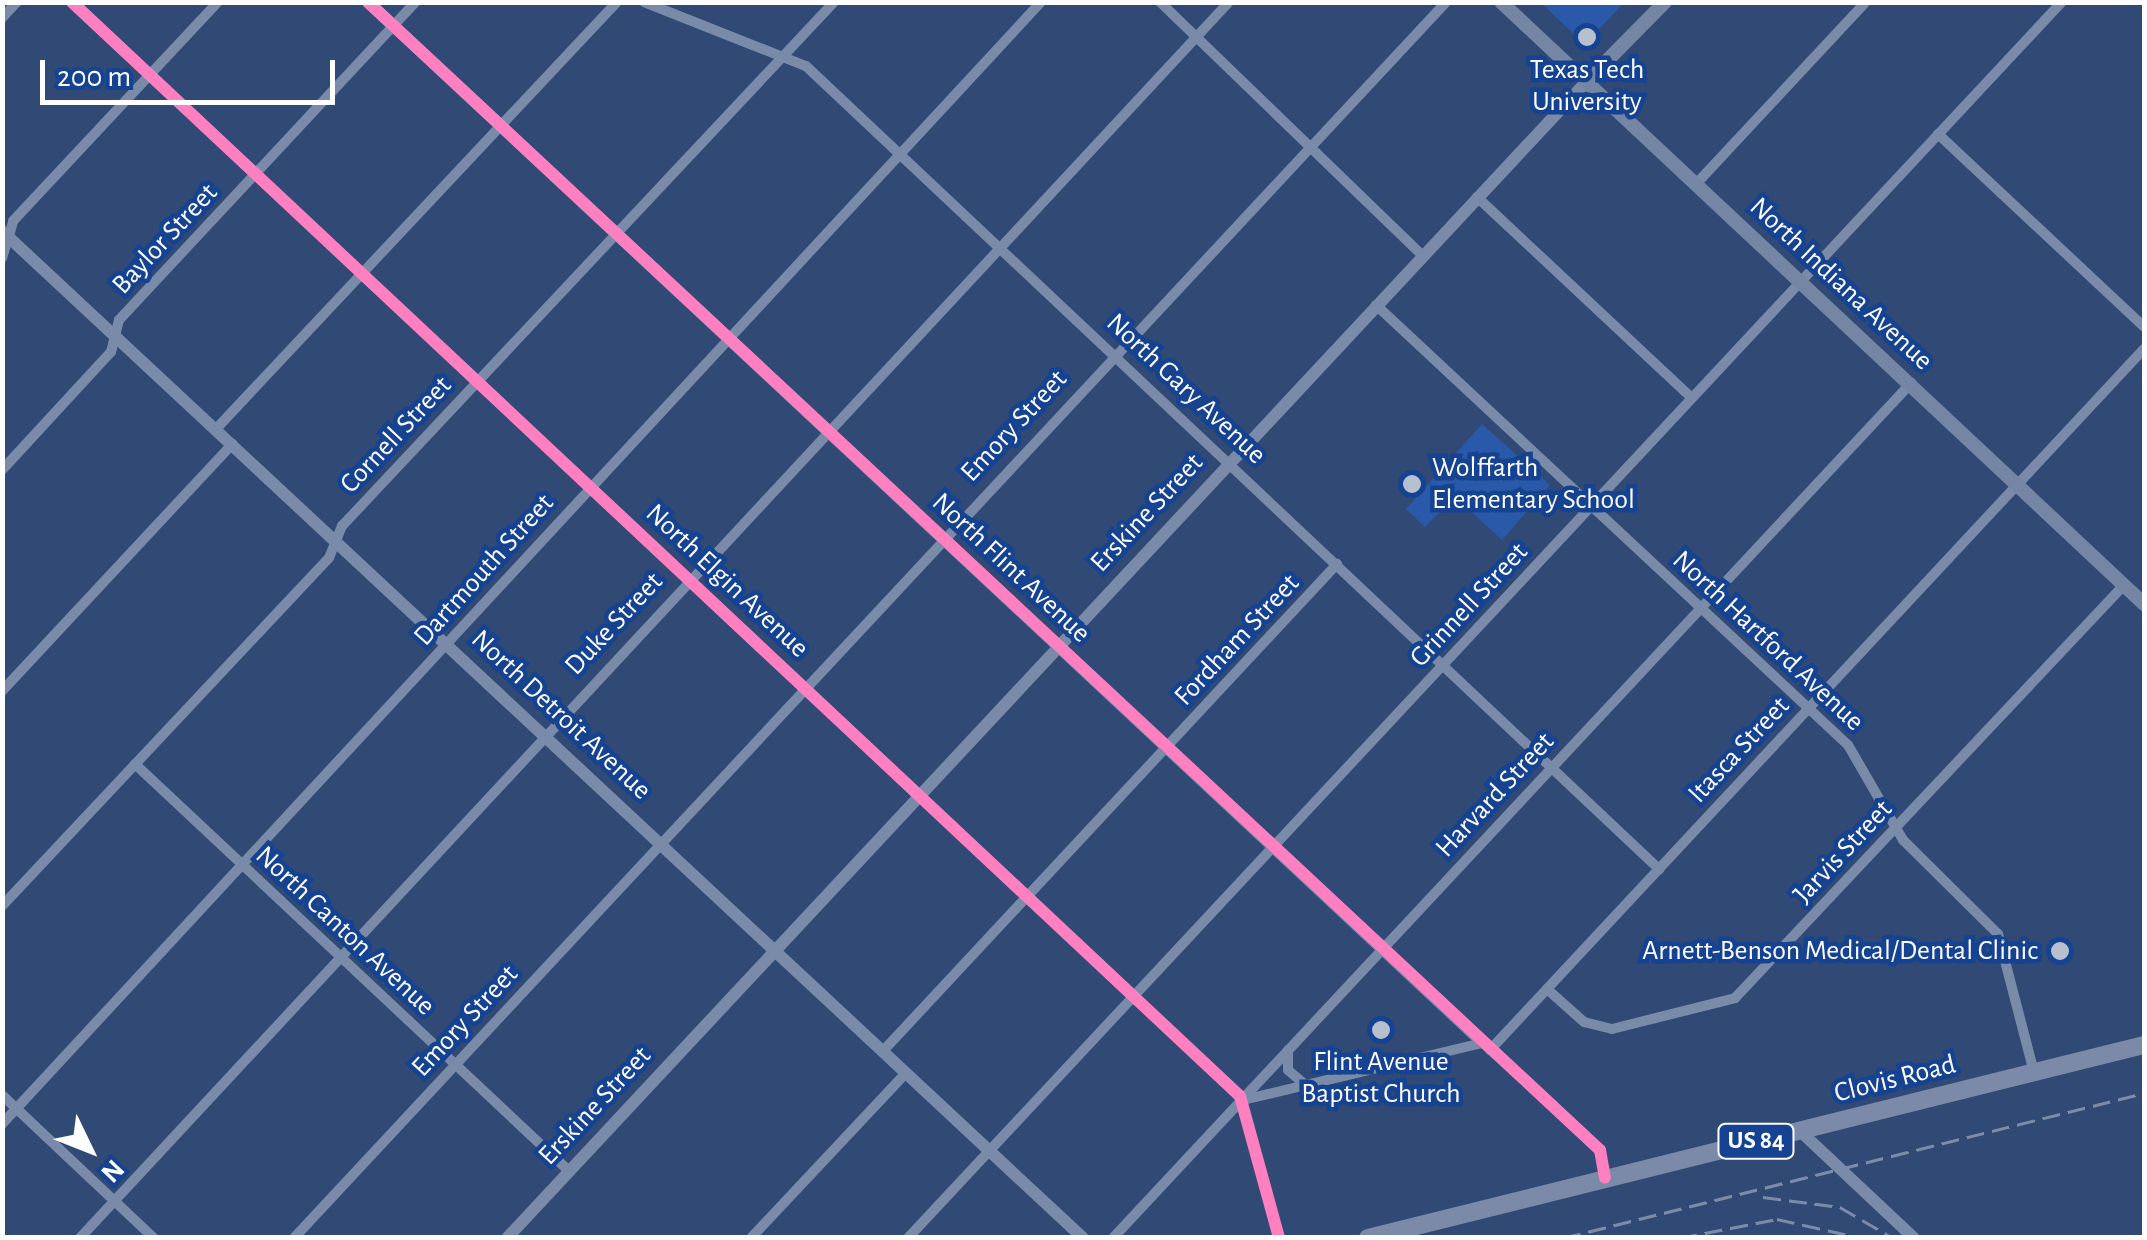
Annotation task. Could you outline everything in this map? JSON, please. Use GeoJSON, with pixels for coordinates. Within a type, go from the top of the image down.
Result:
{"type":"FeatureCollection","features":[{"type":"Feature","properties":{"kind":"highway","name":"Clovis Road"},"geometry":{"type":"LineString","coordinates":[[1368,1238],[2144,1045]]}},
{"type":"Feature","properties":{"kind":"main road","name":"North Indiana Avenue"},"geometry":{"type":"LineString","coordinates":[[1501,2],[2144,604]]}},
{"type":"Feature","properties":{"kind":"main road","name":"Erskine Street"},"geometry":{"type":"LineString","coordinates":[[1586,82],[1665,2]]}},
{"type":"Feature","properties":{"kind":"street"},"geometry":{"type":"LineString","coordinates":[[2,18],[18,2]]}},
{"type":"Feature","properties":{"kind":"street","name":"North Elgin Avenue"},"geometry":{"type":"LineString","coordinates":[[72,2],[1136,996],[1242,1100]]}},
{"type":"Feature","properties":{"kind":"street"},"geometry":{"type":"LineString","coordinates":[[2,258],[13,221],[218,2]]}},
{"type":"Feature","properties":{"kind":"street","name":"North Flint Avenue"},"geometry":{"type":"LineString","coordinates":[[368,2],[1600,1150],[1605,1178]]}},
{"type":"Feature","properties":{"kind":"street","name":"Baylor Street"},"geometry":{"type":"LineString","coordinates":[[2,470],[111,352],[120,320],[416,2]]}},
{"type":"Feature","properties":{"kind":"street"},"geometry":{"type":"LineString","coordinates":[[216,429],[617,2]]}},
{"type":"Feature","properties":{"kind":"street","name":"North Gary Avenue"},"geometry":{"type":"LineString","coordinates":[[644,2],[784,54],[899,154],[1659,869]]}},
{"type":"Feature","properties":{"kind":"street","name":"Cornell Street"},"geometry":{"type":"LineString","coordinates":[[2,906],[135,764],[477,382],[834,2]]}},
{"type":"Feature","properties":{"kind":"street","name":"Dartmouth Street"},"geometry":{"type":"LineString","coordinates":[[2,1124],[1041,2]]}},
{"type":"Feature","properties":{"kind":"street"},"geometry":{"type":"LineString","coordinates":[[1160,2],[1423,256]]}},
{"type":"Feature","properties":{"kind":"street","name":"Duke Street"},"geometry":{"type":"LineString","coordinates":[[80,1238],[687,578],[1229,2]]}},
{"type":"Feature","properties":{"kind":"street","name":"Emory Street"},"geometry":{"type":"LineString","coordinates":[[294,1238],[802,685],[1446,2]]}},
{"type":"Feature","properties":{"kind":"street"},"geometry":{"type":"LineString","coordinates":[[1696,184],[1866,2]]}},
{"type":"Feature","properties":{"kind":"street","name":"Grinnell Street"},"geometry":{"type":"LineString","coordinates":[[908,1238],[992,1153],[2062,2]]}},
{"type":"Feature","properties":{"kind":"street","name":"Erskine Street"},"geometry":{"type":"LineString","coordinates":[[507,1238],[1056,645],[1586,82]]}},
{"type":"Feature","properties":{"kind":"street"},"geometry":{"type":"LineString","coordinates":[[1938,134],[2144,327]]}},
{"type":"Feature","properties":{"kind":"street"},"geometry":{"type":"LineString","coordinates":[[1477,197],[1692,398]]}},
{"type":"Feature","properties":{"kind":"street","name":"North Detroit Avenue"},"geometry":{"type":"LineString","coordinates":[[6,235],[1082,1238]]}},
{"type":"Feature","properties":{"kind":"street","name":"North Hartford Avenue"},"geometry":{"type":"LineString","coordinates":[[1376,305],[1809,708],[1859,761],[1896,828],[1998,934],[2034,1072]]}},
{"type":"Feature","properties":{"kind":"street","name":"Itasca Street"},"geometry":{"type":"LineString","coordinates":[[1486,1047],[1547,989],[2144,349]]}},
{"type":"Feature","properties":{"kind":"street","name":"Harvard Street"},"geometry":{"type":"LineString","coordinates":[[1113,1238],[1910,383]]}},
{"type":"Feature","properties":{"kind":"street"},"geometry":{"type":"LineString","coordinates":[[2,692],[232,444]]}},
{"type":"Feature","properties":{"kind":"street","name":"Fordham Street"},"geometry":{"type":"LineString","coordinates":[[883,1051],[1337,564]]}},
{"type":"Feature","properties":{"kind":"street","name":"Jarvis Street"},"geometry":{"type":"LineString","coordinates":[[1547,989],[1584,1022],[1612,1030],[1736,998],[2124,586]]}},
{"type":"Feature","properties":{"kind":"street","name":"North Canton Avenue"},"geometry":{"type":"LineString","coordinates":[[135,764],[569,1171]]}},
{"type":"Feature","properties":{"kind":"street"},"geometry":{"type":"LineString","coordinates":[[1279,1238],[1242,1100],[1486,1047]]}},
{"type":"Feature","properties":{"kind":"street"},"geometry":{"type":"LineString","coordinates":[[1288,1050],[1288,1070],[1306,1085]]}},
{"type":"Feature","properties":{"kind":"street"},"geometry":{"type":"LineString","coordinates":[[751,1238],[906,1072]]}},
{"type":"Feature","properties":{"kind":"street"},"geometry":{"type":"LineString","coordinates":[[2,1096],[154,1238]]}},
{"type":"Feature","properties":{"kind":"street"},"geometry":{"type":"LineString","coordinates":[[1800,1131],[1914,1238]]}},
{"type":"Feature","properties":{"kind":"shaded area"},"geometry":{"type":"Polygon","coordinates":[[[1541,3],[1624,3],[1597,31],[1575,35],[1541,3]]]}},
{"type":"Feature","properties":{"kind":"shaded area"},"geometry":{"type":"Polygon","coordinates":[[[1482,424],[1550,485],[1502,540],[1455,497],[1425,527],[1406,509],[1482,424]]]}},
{"type":"Feature","properties":{"kind":"railway"},"geometry":{"type":"LineString","coordinates":[[1563,1238],[2144,1093]]}},
{"type":"Feature","properties":{"kind":"railway"},"geometry":{"type":"LineString","coordinates":[[1763,1197],[1840,1207],[1893,1238]]}},
{"type":"Feature","properties":{"kind":"railway"},"geometry":{"type":"LineString","coordinates":[[1679,1238],[1777,1219],[1862,1238]]}},
{"type":"Feature","properties":{"kind":"cycle path"},"geometry":{"type":"LineString","coordinates":[[72,2],[1240,1096],[1279,1238]]}},
{"type":"Feature","properties":{"kind":"cycle path"},"geometry":{"type":"LineString","coordinates":[[368,2],[1600,1150],[1605,1178]]}},
{"type":"Feature","properties":{"kind":"place","name":"Texas Tech University"},"geometry":{"type":"Point","coordinates":[1587,37]}},
{"type":"Feature","properties":{"kind":"place","name":"Wolffarth Elementary School"},"geometry":{"type":"Point","coordinates":[1412,484]}},
{"type":"Feature","properties":{"kind":"place","name":"Arnett-Benson Medical/Dental Clinic"},"geometry":{"type":"Point","coordinates":[2060,951]}},
{"type":"Feature","properties":{"kind":"place","name":"Flint Avenue Baptist Church"},"geometry":{"type":"Point","coordinates":[1381,1030]}}]}
